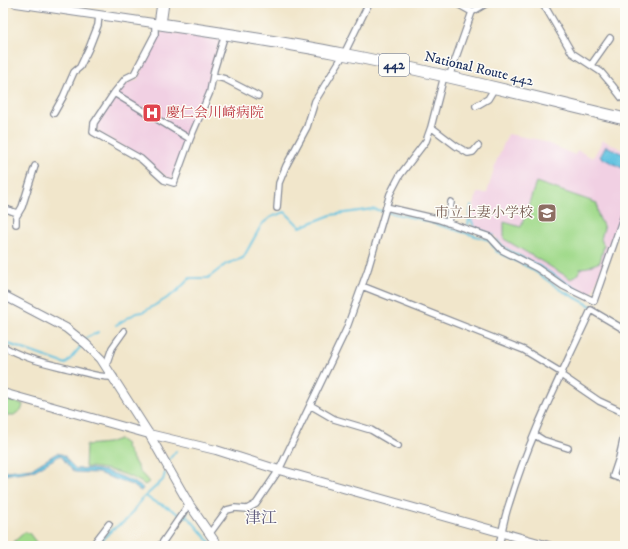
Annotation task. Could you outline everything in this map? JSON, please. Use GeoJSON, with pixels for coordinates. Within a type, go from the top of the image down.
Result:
{"type":"FeatureCollection","features":[{"type":"Feature","properties":{"kind":"highway"},"geometry":{"type":"LineString","coordinates":[[158,24],[163,3]]}},
{"type":"Feature","properties":{"kind":"highway","name":"National Route 442"},"geometry":{"type":"LineString","coordinates":[[158,24],[282,42],[344,54],[625,119]]}},
{"type":"Feature","properties":{"kind":"street"},"geometry":{"type":"LineString","coordinates":[[16,3],[158,24],[155,34],[134,74],[126,78],[114,93],[94,123],[93,132],[141,159],[164,180],[174,183],[190,139],[210,92],[214,70],[225,34]]}},
{"type":"Feature","properties":{"kind":"street"},"geometry":{"type":"LineString","coordinates":[[277,208],[279,183],[286,166],[307,127],[316,101],[344,54],[369,3]]}},
{"type":"Feature","properties":{"kind":"street"},"geometry":{"type":"LineString","coordinates":[[456,3],[472,12]]}},
{"type":"Feature","properties":{"kind":"street"},"geometry":{"type":"LineString","coordinates":[[210,533],[227,510],[236,508],[247,509],[256,504],[279,470],[346,330],[362,286],[390,194],[400,175],[426,141],[447,77],[472,12],[487,3]]}},
{"type":"Feature","properties":{"kind":"street"},"geometry":{"type":"LineString","coordinates":[[541,3],[547,10],[572,53],[601,72],[625,100]]}},
{"type":"Feature","properties":{"kind":"street"},"geometry":{"type":"LineString","coordinates":[[54,113],[63,98],[74,72],[80,67],[89,48],[98,25],[99,15]]}},
{"type":"Feature","properties":{"kind":"street"},"geometry":{"type":"LineString","coordinates":[[591,65],[610,38]]}},
{"type":"Feature","properties":{"kind":"street"},"geometry":{"type":"LineString","coordinates":[[213,76],[226,79],[258,96]]}},
{"type":"Feature","properties":{"kind":"street"},"geometry":{"type":"LineString","coordinates":[[476,106],[488,99],[494,89]]}},
{"type":"Feature","properties":{"kind":"street"},"geometry":{"type":"LineString","coordinates":[[114,93],[190,139]]}},
{"type":"Feature","properties":{"kind":"street"},"geometry":{"type":"LineString","coordinates":[[431,127],[468,153],[473,152],[478,146]]}},
{"type":"Feature","properties":{"kind":"street"},"geometry":{"type":"LineString","coordinates":[[16,224],[17,213],[22,207],[35,166]]}},
{"type":"Feature","properties":{"kind":"street"},"geometry":{"type":"LineString","coordinates":[[448,223],[451,202]]}},
{"type":"Feature","properties":{"kind":"street"},"geometry":{"type":"LineString","coordinates":[[3,208],[17,213]]}},
{"type":"Feature","properties":{"kind":"street"},"geometry":{"type":"LineString","coordinates":[[386,210],[448,223],[490,237],[502,250],[537,268],[563,286],[594,301],[625,212]]}},
{"type":"Feature","properties":{"kind":"street"},"geometry":{"type":"LineString","coordinates":[[362,286],[524,350],[562,374],[599,401],[625,413]]}},
{"type":"Feature","properties":{"kind":"street"},"geometry":{"type":"LineString","coordinates":[[3,295],[66,328],[84,342],[106,365],[132,410],[149,434],[189,504],[218,546]]}},
{"type":"Feature","properties":{"kind":"street"},"geometry":{"type":"LineString","coordinates":[[499,546],[508,505],[535,434],[590,310],[625,330]]}},
{"type":"Feature","properties":{"kind":"street"},"geometry":{"type":"LineString","coordinates":[[106,365],[112,348],[124,331]]}},
{"type":"Feature","properties":{"kind":"street"},"geometry":{"type":"LineString","coordinates":[[3,346],[11,352],[55,366],[103,378],[114,377]]}},
{"type":"Feature","properties":{"kind":"street"},"geometry":{"type":"LineString","coordinates":[[3,392],[149,434],[216,450],[279,470],[549,546]]}},
{"type":"Feature","properties":{"kind":"street"},"geometry":{"type":"LineString","coordinates":[[310,405],[334,419],[371,430],[398,446]]}},
{"type":"Feature","properties":{"kind":"street"},"geometry":{"type":"LineString","coordinates":[[625,432],[613,476],[625,480]]}},
{"type":"Feature","properties":{"kind":"street"},"geometry":{"type":"LineString","coordinates":[[535,434],[543,440],[568,448]]}},
{"type":"Feature","properties":{"kind":"street"},"geometry":{"type":"LineString","coordinates":[[160,546],[189,504]]}},
{"type":"Feature","properties":{"kind":"street"},"geometry":{"type":"LineString","coordinates":[[92,546],[108,524]]}},
{"type":"Feature","properties":{"kind":"shaded area","name":"慶仁会川崎病院"},"geometry":{"type":"Polygon","coordinates":[[[164,31],[220,40],[209,75],[208,89],[172,179],[168,178],[139,155],[102,135],[97,128],[97,124],[121,88],[129,82],[137,80],[159,35],[164,31]]]}},
{"type":"Feature","properties":{"kind":"shaded area","name":"市立上妻小学校"},"geometry":{"type":"Polygon","coordinates":[[[508,134],[540,140],[575,155],[577,150],[593,158],[603,140],[625,151],[625,206],[593,292],[587,294],[565,283],[541,266],[506,247],[490,232],[475,227],[471,218],[477,193],[487,193],[496,162],[508,134]]]}},
{"type":"Feature","properties":{"kind":"green space"},"geometry":{"type":"Polygon","coordinates":[[[536,182],[597,203],[598,215],[604,228],[601,239],[604,246],[600,262],[581,268],[577,275],[571,279],[504,239],[504,222],[521,227],[536,182]]]}},
{"type":"Feature","properties":{"kind":"green space"},"geometry":{"type":"Polygon","coordinates":[[[3,399],[23,404],[22,409],[14,415],[3,415],[3,399]]]}},
{"type":"Feature","properties":{"kind":"green space"},"geometry":{"type":"Polygon","coordinates":[[[119,439],[127,445],[126,447],[141,473],[149,482],[145,485],[116,472],[100,468],[85,467],[86,445],[108,443],[119,439]]]}},
{"type":"Feature","properties":{"kind":"green space"},"geometry":{"type":"Polygon","coordinates":[[[25,532],[29,533],[39,546],[9,546],[25,532]]]}},
{"type":"Feature","properties":{"kind":"water"},"geometry":{"type":"Polygon","coordinates":[[[606,146],[625,155],[625,163],[622,168],[600,157],[606,146]]]}},
{"type":"Feature","properties":{"kind":"water"},"geometry":{"type":"Polygon","coordinates":[[[57,453],[64,455],[76,469],[93,469],[111,473],[127,479],[143,488],[141,491],[132,485],[98,473],[75,472],[61,456],[35,470],[3,475],[3,472],[7,471],[33,468],[57,453]]]}},
{"type":"Feature","properties":{"kind":"waterway"},"geometry":{"type":"LineString","coordinates":[[468,225],[471,206]]}},
{"type":"Feature","properties":{"kind":"waterway"},"geometry":{"type":"LineString","coordinates":[[116,325],[136,313],[143,312],[164,300],[176,292],[190,278],[208,278],[226,264],[243,258],[262,224],[271,217],[285,212],[300,227],[331,215],[373,209],[419,219],[489,240],[496,251],[530,268],[561,290],[625,324]]}},
{"type":"Feature","properties":{"kind":"waterway"},"geometry":{"type":"LineString","coordinates":[[470,218],[475,228],[493,235]]}},
{"type":"Feature","properties":{"kind":"waterway"},"geometry":{"type":"LineString","coordinates":[[497,240],[511,252],[539,266],[582,292]]}},
{"type":"Feature","properties":{"kind":"waterway"},"geometry":{"type":"LineString","coordinates":[[85,341],[86,338],[98,332]]}},
{"type":"Feature","properties":{"kind":"waterway"},"geometry":{"type":"LineString","coordinates":[[3,342],[66,364],[82,345]]}},
{"type":"Feature","properties":{"kind":"waterway"},"geometry":{"type":"LineString","coordinates":[[168,461],[176,451]]}},
{"type":"Feature","properties":{"kind":"waterway"},"geometry":{"type":"LineString","coordinates":[[98,546],[113,529],[128,518],[141,500],[163,480],[165,473]]}},
{"type":"Feature","properties":{"kind":"waterway"},"geometry":{"type":"LineString","coordinates":[[146,496],[183,517],[188,512]]}},
{"type":"Feature","properties":{"kind":"waterway"},"geometry":{"type":"LineString","coordinates":[[185,516],[190,519],[213,546]]}},
{"type":"Feature","properties":{"kind":"place","name":"慶仁会川崎病院"},"geometry":{"type":"Point","coordinates":[152,113]}},
{"type":"Feature","properties":{"kind":"place","name":"市立上妻小学校"},"geometry":{"type":"Point","coordinates":[547,213]}},
{"type":"Feature","properties":{"kind":"district","name":"津江"},"geometry":{"type":"Point","coordinates":[261,518]}}]}
